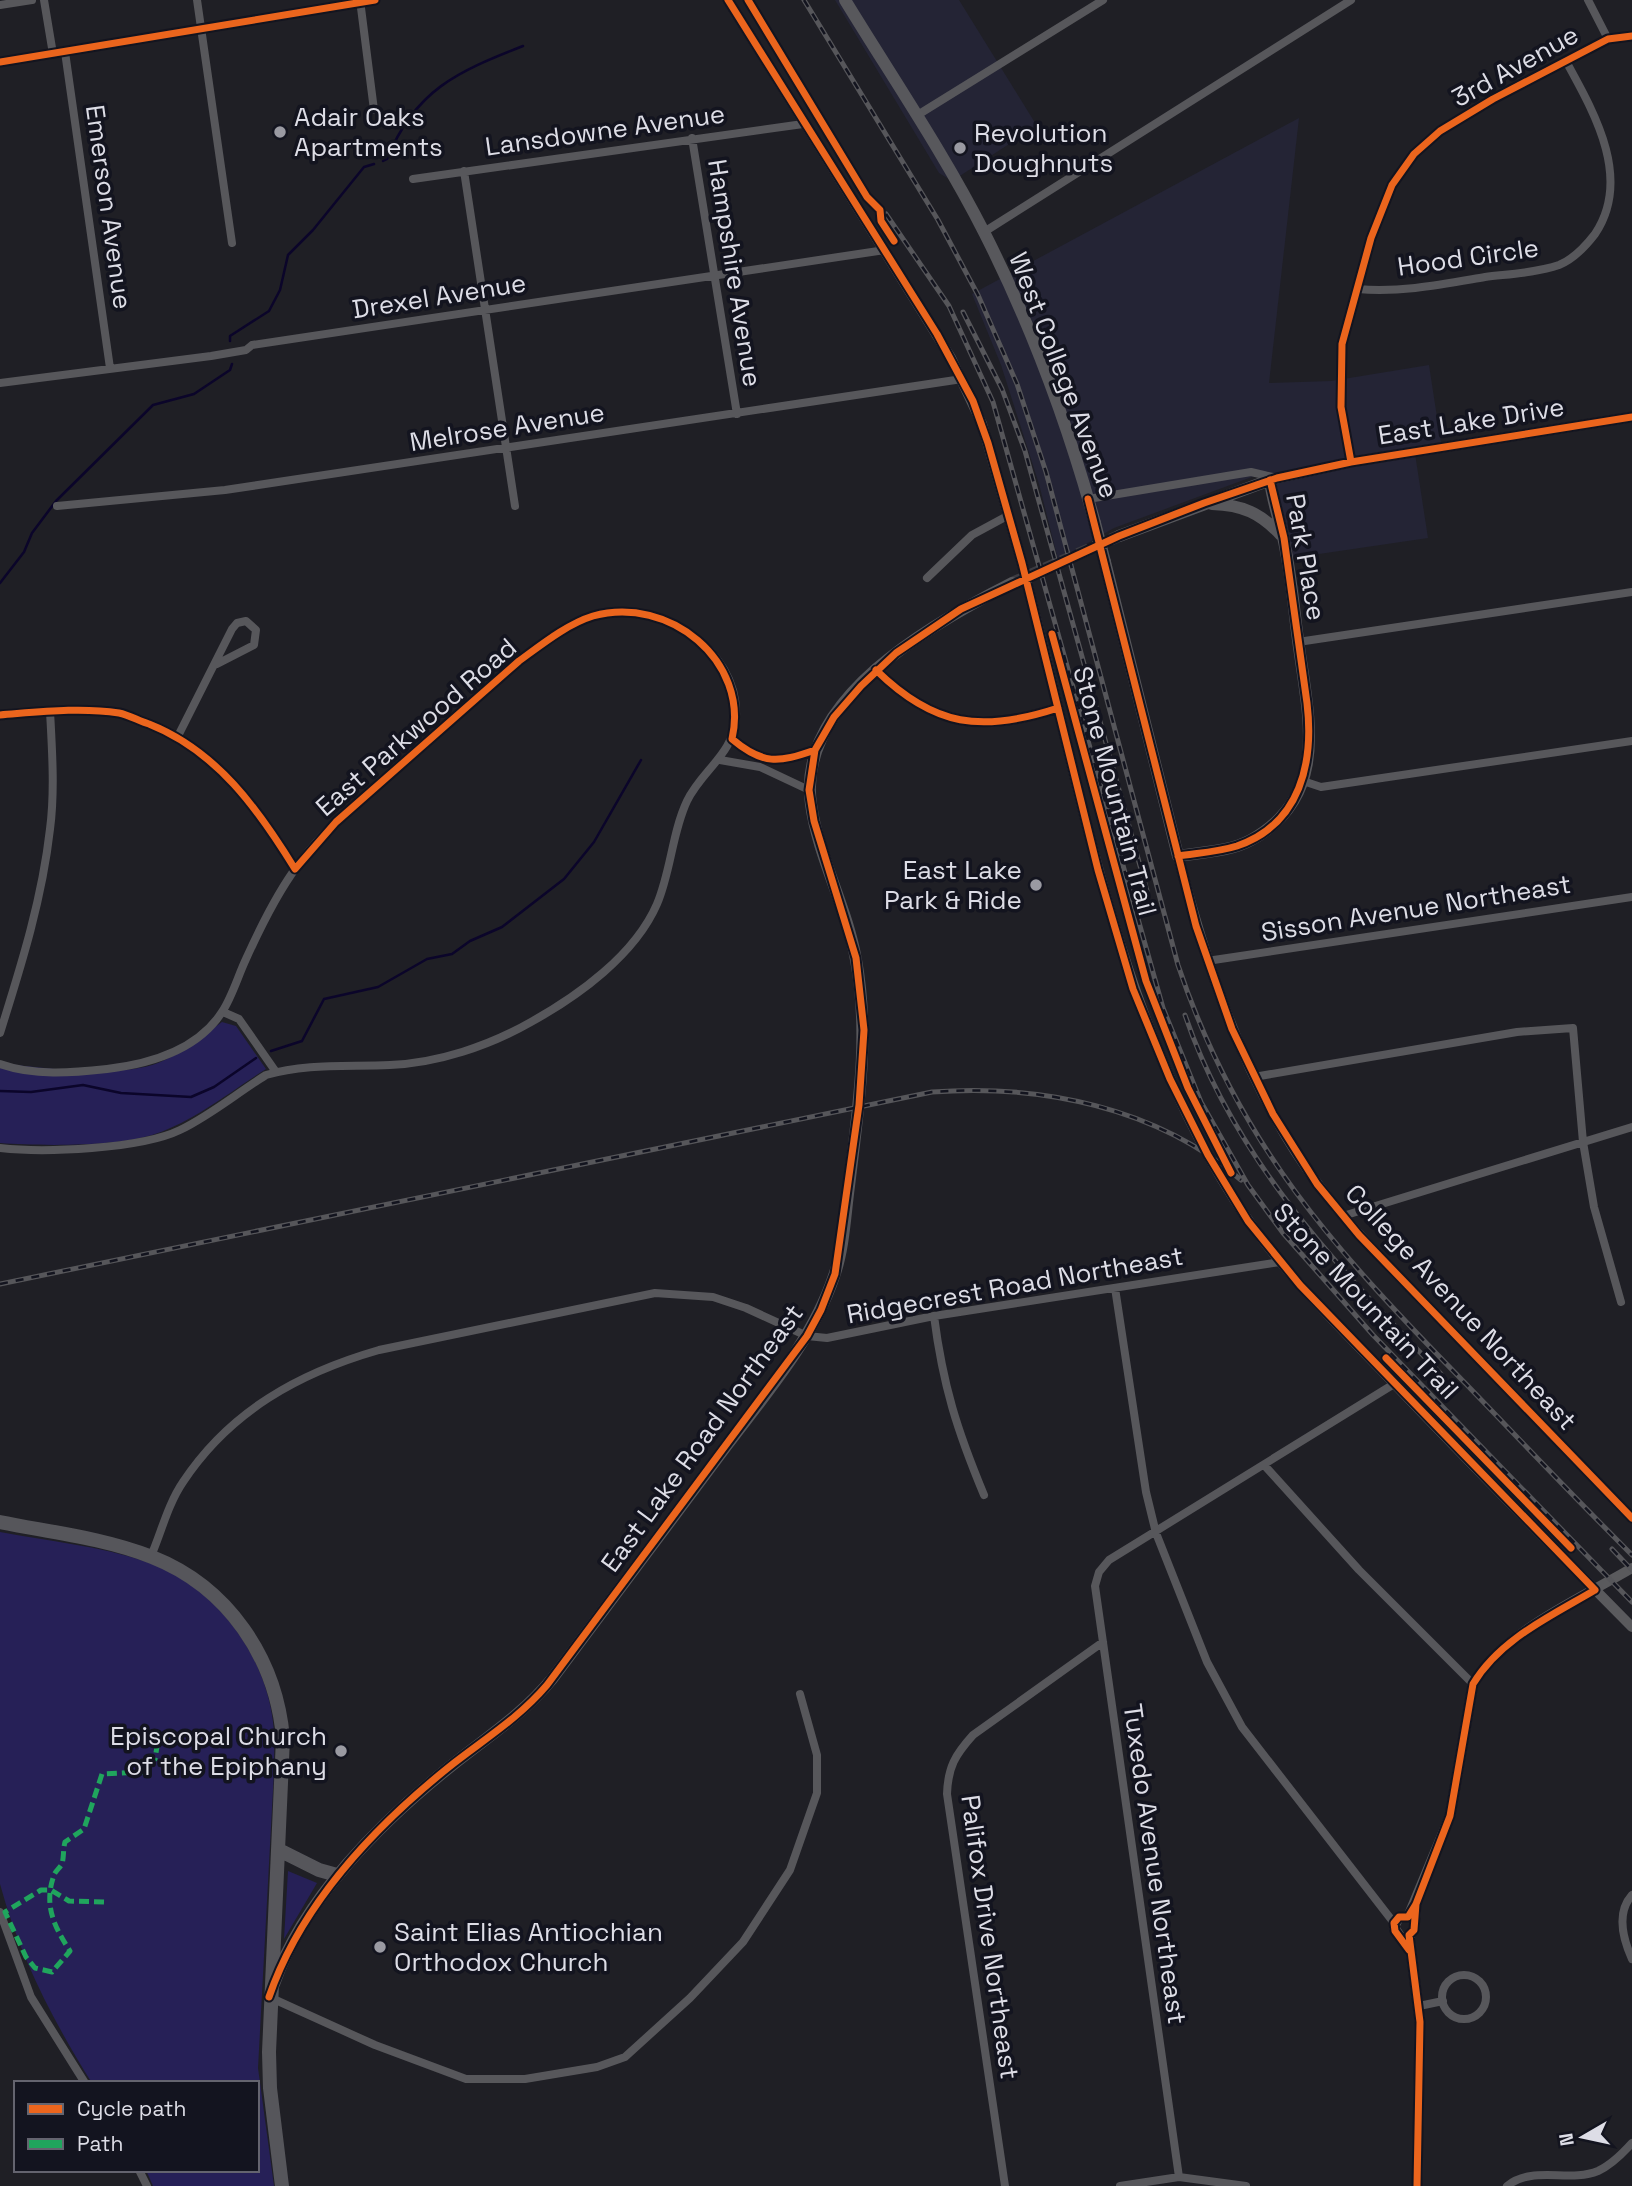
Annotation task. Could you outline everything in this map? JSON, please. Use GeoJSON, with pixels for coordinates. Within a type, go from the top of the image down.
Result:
{"type":"FeatureCollection","features":[{"type":"Feature","properties":{"kind":"highway"},"geometry":{"type":"LineString","coordinates":[[0,1522],[99,1542],[150,1556],[188,1575],[223,1604],[245,1630],[269,1674],[279,1706],[283,1738],[269,1997],[270,2088],[282,2186]]}},
{"type":"Feature","properties":{"kind":"highway"},"geometry":{"type":"LineString","coordinates":[[279,1850],[319,1870],[337,1875]]}},
{"type":"Feature","properties":{"kind":"main road"},"geometry":{"type":"LineString","coordinates":[[728,0],[803,124],[885,250],[962,379],[985,434],[1022,563],[1133,989],[1170,1079],[1208,1155],[1248,1221],[1280,1262],[1394,1384],[1632,1628]]}},
{"type":"Feature","properties":{"kind":"main road","name":"West College Avenue"},"geometry":{"type":"LineString","coordinates":[[845,0],[984,232],[1018,304],[1088,499],[1135,675]]}},
{"type":"Feature","properties":{"kind":"main road","name":"East Lake Drive"},"geometry":{"type":"LineString","coordinates":[[1119,536],[1273,479],[1350,462],[1632,417]]}},
{"type":"Feature","properties":{"kind":"main road","name":"Park Place"},"geometry":{"type":"LineString","coordinates":[[1273,479],[1311,729],[1303,781]]}},
{"type":"Feature","properties":{"kind":"main road"},"geometry":{"type":"LineString","coordinates":[[1204,503],[1238,505],[1255,512],[1284,538]]}},
{"type":"Feature","properties":{"kind":"main road","name":"East Lake Road Northeast"},"geometry":{"type":"LineString","coordinates":[[269,1997],[295,1938],[337,1875],[429,1783],[515,1719],[537,1697],[807,1336],[821,1310],[838,1262],[859,1105],[863,1030],[856,958],[846,916],[814,821],[809,790],[815,750],[834,717],[876,670],[961,609],[1012,583]]}},
{"type":"Feature","properties":{"kind":"main road"},"geometry":{"type":"LineString","coordinates":[[876,670],[915,703],[956,720],[995,724],[1058,708]]}},
{"type":"Feature","properties":{"kind":"main road","name":"College Avenue Northeast"},"geometry":{"type":"LineString","coordinates":[[1135,675],[1178,856],[1207,961],[1232,1029],[1254,1077],[1295,1151],[1343,1216],[1632,1518]]}},
{"type":"Feature","properties":{"kind":"main road"},"geometry":{"type":"LineString","coordinates":[[1178,856],[1215,851],[1249,841],[1276,821],[1303,781]]}},
{"type":"Feature","properties":{"kind":"main road"},"geometry":{"type":"LineString","coordinates":[[1418,2186],[1419,2006],[1405,1936],[1450,1816],[1473,1684],[1483,1668],[1502,1648],[1632,1568]]}},
{"type":"Feature","properties":{"kind":"main road"},"geometry":{"type":"LineString","coordinates":[[1405,1936],[1395,1931],[1394,1923],[1399,1917],[1411,1920]]}},
{"type":"Feature","properties":{"kind":"street"},"geometry":{"type":"LineString","coordinates":[[0,5],[32,0]]}},
{"type":"Feature","properties":{"kind":"street"},"geometry":{"type":"LineString","coordinates":[[44,0],[53,54]]}},
{"type":"Feature","properties":{"kind":"street"},"geometry":{"type":"LineString","coordinates":[[197,0],[232,243]]}},
{"type":"Feature","properties":{"kind":"street"},"geometry":{"type":"LineString","coordinates":[[0,62],[375,0]]}},
{"type":"Feature","properties":{"kind":"street"},"geometry":{"type":"LineString","coordinates":[[916,116],[1103,0]]}},
{"type":"Feature","properties":{"kind":"street"},"geometry":{"type":"LineString","coordinates":[[984,232],[1351,0]]}},
{"type":"Feature","properties":{"kind":"street"},"geometry":{"type":"LineString","coordinates":[[1588,0],[1608,39]]}},
{"type":"Feature","properties":{"kind":"street"},"geometry":{"type":"LineString","coordinates":[[361,2],[374,110]]}},
{"type":"Feature","properties":{"kind":"street","name":"3rd Avenue"},"geometry":{"type":"LineString","coordinates":[[1350,462],[1341,407],[1339,375],[1342,344],[1370,238],[1387,197],[1414,154],[1440,131],[1483,106],[1608,39],[1632,36]]}},
{"type":"Feature","properties":{"kind":"street","name":"Emerson Avenue"},"geometry":{"type":"LineString","coordinates":[[65,52],[110,368]]}},
{"type":"Feature","properties":{"kind":"street","name":"Hood Circle"},"geometry":{"type":"LineString","coordinates":[[1358,289],[1444,284],[1531,271],[1559,265],[1583,250],[1600,228],[1615,181],[1612,158],[1600,122],[1567,63]]}},
{"type":"Feature","properties":{"kind":"street","name":"Lansdowne Avenue"},"geometry":{"type":"LineString","coordinates":[[413,179],[803,124]]}},
{"type":"Feature","properties":{"kind":"street","name":"Hampshire Avenue"},"geometry":{"type":"LineString","coordinates":[[692,138],[737,414]]}},
{"type":"Feature","properties":{"kind":"street"},"geometry":{"type":"LineString","coordinates":[[464,171],[515,506]]}},
{"type":"Feature","properties":{"kind":"street","name":"Drexel Avenue"},"geometry":{"type":"LineString","coordinates":[[0,383],[211,356],[246,350],[252,345],[885,250]]}},
{"type":"Feature","properties":{"kind":"street","name":"Melrose Avenue"},"geometry":{"type":"LineString","coordinates":[[57,506],[225,490],[962,379]]}},
{"type":"Feature","properties":{"kind":"street"},"geometry":{"type":"LineString","coordinates":[[1088,499],[1251,472],[1273,479]]}},
{"type":"Feature","properties":{"kind":"street"},"geometry":{"type":"LineString","coordinates":[[927,578],[972,535],[1009,515]]}},
{"type":"Feature","properties":{"kind":"street"},"geometry":{"type":"LineString","coordinates":[[1298,642],[1632,592]]}},
{"type":"Feature","properties":{"kind":"street","name":"East Parkwood Road"},"geometry":{"type":"LineString","coordinates":[[0,1065],[18,1070],[55,1073],[101,1070],[156,1061],[200,1034],[223,1012],[258,933],[295,869],[337,822],[510,669],[548,640],[593,616],[638,614],[668,621],[698,639],[721,666],[734,695],[736,715],[732,739]]}},
{"type":"Feature","properties":{"kind":"street"},"geometry":{"type":"LineString","coordinates":[[178,736],[217,664],[232,629],[237,623],[246,621],[251,624],[256,630],[254,645],[217,664]]}},
{"type":"Feature","properties":{"kind":"street"},"geometry":{"type":"LineString","coordinates":[[0,1033],[26,950],[44,875],[51,827],[50,711]]}},
{"type":"Feature","properties":{"kind":"street"},"geometry":{"type":"LineString","coordinates":[[0,715],[50,711],[121,714],[178,736],[209,757],[263,818],[295,869]]}},
{"type":"Feature","properties":{"kind":"street"},"geometry":{"type":"LineString","coordinates":[[0,1148],[40,1151],[129,1144],[163,1137],[205,1117],[253,1084],[276,1072],[300,1067],[405,1064],[461,1052],[517,1030],[586,986],[629,945],[650,917],[666,878],[688,798],[704,774],[720,760],[732,739],[747,751],[767,760],[779,761],[815,750]]}},
{"type":"Feature","properties":{"kind":"street"},"geometry":{"type":"LineString","coordinates":[[1303,781],[1321,787],[1632,741]]}},
{"type":"Feature","properties":{"kind":"street"},"geometry":{"type":"LineString","coordinates":[[720,760],[760,767],[809,790]]}},
{"type":"Feature","properties":{"kind":"street","name":"Sisson Avenue Northeast"},"geometry":{"type":"LineString","coordinates":[[1207,961],[1632,897]]}},
{"type":"Feature","properties":{"kind":"street"},"geometry":{"type":"LineString","coordinates":[[223,1012],[239,1019],[276,1072]]}},
{"type":"Feature","properties":{"kind":"street"},"geometry":{"type":"LineString","coordinates":[[1254,1077],[1517,1032],[1573,1028],[1583,1142],[1594,1207],[1621,1302]]}},
{"type":"Feature","properties":{"kind":"street"},"geometry":{"type":"LineString","coordinates":[[1343,1216],[1632,1127]]}},
{"type":"Feature","properties":{"kind":"street","name":"Ridgecrest Road Northeast"},"geometry":{"type":"LineString","coordinates":[[150,1556],[181,1484],[210,1446],[265,1398],[334,1363],[379,1350],[655,1293],[713,1297],[746,1308],[807,1336],[838,1336],[934,1316],[1280,1262]]}},
{"type":"Feature","properties":{"kind":"street"},"geometry":{"type":"LineString","coordinates":[[1115,1288],[1146,1492],[1156,1533],[1207,1662],[1242,1727],[1394,1923]]}},
{"type":"Feature","properties":{"kind":"street"},"geometry":{"type":"LineString","coordinates":[[934,1316],[942,1374],[955,1425],[984,1495]]}},
{"type":"Feature","properties":{"kind":"street"},"geometry":{"type":"LineString","coordinates":[[1156,1533],[1394,1384]]}},
{"type":"Feature","properties":{"kind":"street"},"geometry":{"type":"LineString","coordinates":[[1265,1466],[1359,1570],[1473,1684]]}},
{"type":"Feature","properties":{"kind":"street","name":"Tuxedo Avenue Northeast"},"geometry":{"type":"LineString","coordinates":[[1156,1533],[1109,1560],[1099,1572],[1095,1586],[1179,2177]]}},
{"type":"Feature","properties":{"kind":"street","name":"Palifox Drive Northeast"},"geometry":{"type":"LineString","coordinates":[[1005,2186],[947,1794],[948,1771],[956,1754],[973,1735],[1102,1643]]}},
{"type":"Feature","properties":{"kind":"street"},"geometry":{"type":"LineString","coordinates":[[269,1997],[375,2045],[466,2079],[525,2079],[597,2067],[625,2057],[681,2007],[743,1942],[789,1870],[817,1793],[817,1755],[800,1694]]}},
{"type":"Feature","properties":{"kind":"street"},"geometry":{"type":"LineString","coordinates":[[1632,1895],[1622,1915],[1623,1936],[1632,1959]]}},
{"type":"Feature","properties":{"kind":"street"},"geometry":{"type":"LineString","coordinates":[[0,1912],[31,1997],[84,2081]]}},
{"type":"Feature","properties":{"kind":"street"},"geometry":{"type":"LineString","coordinates":[[1470,1976],[1478,1980],[1485,1994],[1483,2011],[1476,2018],[1459,2018],[1447,2010],[1443,2001],[1446,1983],[1453,1978],[1470,1976]]}},
{"type":"Feature","properties":{"kind":"street"},"geometry":{"type":"LineString","coordinates":[[1419,2006],[1443,2001]]}},
{"type":"Feature","properties":{"kind":"street"},"geometry":{"type":"LineString","coordinates":[[1507,2186],[1516,2179],[1527,2177],[1580,2175],[1599,2170],[1632,2143]]}},
{"type":"Feature","properties":{"kind":"street"},"geometry":{"type":"LineString","coordinates":[[1120,2186],[1179,2177],[1246,2186]]}},
{"type":"Feature","properties":{"kind":"shaded area"},"geometry":{"type":"Polygon","coordinates":[[[835,0],[959,0],[1037,126],[952,181],[939,173],[835,0]]]}},
{"type":"Feature","properties":{"kind":"shaded area"},"geometry":{"type":"Polygon","coordinates":[[[1299,118],[1269,383],[1331,381],[1429,365],[1441,443],[1414,447],[1428,538],[1285,559],[1268,471],[1114,528],[1058,560],[1039,484],[1001,365],[972,294],[1299,118]]]}},
{"type":"Feature","properties":{"kind":"shaded area"},"geometry":{"type":"Polygon","coordinates":[[[222,1022],[236,1026],[266,1069],[184,1121],[155,1134],[121,1141],[57,1145],[0,1143],[0,1063],[102,1071],[142,1068],[175,1055],[222,1022]]]}},
{"type":"Feature","properties":{"kind":"shaded area"},"geometry":{"type":"Polygon","coordinates":[[[0,1532],[111,1552],[147,1562],[171,1573],[194,1587],[232,1625],[259,1671],[273,1722],[274,1771],[258,2068],[274,2186],[153,2186],[147,2172],[259,2172],[259,2081],[91,2081],[51,2012],[27,1962],[0,1884],[0,1532]]]}},
{"type":"Feature","properties":{"kind":"shaded area"},"geometry":{"type":"Polygon","coordinates":[[[288,1871],[317,1883],[284,1939],[288,1871]]]}},
{"type":"Feature","properties":{"kind":"waterway"},"geometry":{"type":"LineString","coordinates":[[383,161],[387,159],[411,116],[441,86],[478,65],[523,46]]}},
{"type":"Feature","properties":{"kind":"waterway"},"geometry":{"type":"LineString","coordinates":[[230,341],[230,336],[269,311],[280,290],[288,255],[313,230],[364,167],[374,164]]}},
{"type":"Feature","properties":{"kind":"waterway"},"geometry":{"type":"LineString","coordinates":[[0,583],[24,552],[32,533],[56,501],[153,405],[194,394],[230,370],[232,364]]}},
{"type":"Feature","properties":{"kind":"waterway"},"geometry":{"type":"LineString","coordinates":[[271,1051],[302,1041],[324,999],[378,987],[427,959],[452,954],[470,941],[502,927],[564,879],[594,842],[641,760]]}},
{"type":"Feature","properties":{"kind":"waterway"},"geometry":{"type":"LineString","coordinates":[[0,1091],[31,1092],[83,1085],[121,1093],[191,1097],[214,1087],[256,1058]]}},
{"type":"Feature","properties":{"kind":"tunnel"},"geometry":{"type":"LineString","coordinates":[[1012,583],[1119,536]]}},
{"type":"Feature","properties":{"kind":"railway"},"geometry":{"type":"LineString","coordinates":[[804,0],[938,220],[978,295],[1017,384],[1046,472],[1178,965],[1202,1029],[1230,1088],[1261,1142],[1296,1192],[1375,1288],[1632,1555]]}},
{"type":"Feature","properties":{"kind":"railway"},"geometry":{"type":"LineString","coordinates":[[886,214],[949,306],[993,402],[1163,1008],[1201,1102],[1248,1185],[1283,1233],[1373,1335],[1632,1602]]}},
{"type":"Feature","properties":{"kind":"railway"},"geometry":{"type":"LineString","coordinates":[[963,312],[1002,389],[1025,451],[1147,891]]}},
{"type":"Feature","properties":{"kind":"railway"},"geometry":{"type":"LineString","coordinates":[[1185,1015],[1206,1067],[1231,1117],[1260,1164],[1327,1251],[1441,1374]]}},
{"type":"Feature","properties":{"kind":"railway"},"geometry":{"type":"LineString","coordinates":[[0,1284],[932,1092],[1014,1092],[1096,1106],[1135,1118],[1172,1134],[1208,1155],[1241,1180]]}},
{"type":"Feature","properties":{"kind":"railway"},"geometry":{"type":"LineString","coordinates":[[1612,1549],[1632,1570]]}},
{"type":"Feature","properties":{"kind":"marked path"},"geometry":{"type":"LineString","coordinates":[[104,1902],[69,1901],[51,1890],[41,1890],[5,1912],[26,1957],[35,1968],[52,1972],[70,1951],[50,1908],[50,1898],[51,1889],[54,1876],[62,1864],[65,1842],[84,1829],[102,1774],[142,1772],[155,1759],[159,1734]]}},
{"type":"Feature","properties":{"kind":"cycle path"},"geometry":{"type":"LineString","coordinates":[[0,62],[375,0]]}},
{"type":"Feature","properties":{"kind":"cycle path"},"geometry":{"type":"LineString","coordinates":[[728,0],[937,334],[973,401],[988,443],[1022,563],[1098,870],[1133,989],[1170,1079],[1208,1155],[1248,1221],[1300,1285],[1595,1590]]}},
{"type":"Feature","properties":{"kind":"cycle path"},"geometry":{"type":"LineString","coordinates":[[748,0],[867,197],[880,210],[881,221],[894,241]]}},
{"type":"Feature","properties":{"kind":"cycle path"},"geometry":{"type":"LineString","coordinates":[[1351,462],[1341,407],[1342,344],[1371,238],[1392,185],[1414,154],[1440,131],[1493,99],[1608,39],[1632,36]]}},
{"type":"Feature","properties":{"kind":"cycle path"},"geometry":{"type":"LineString","coordinates":[[269,1997],[300,1930],[342,1870],[393,1816],[449,1767],[512,1719],[547,1685],[807,1336],[821,1310],[835,1274],[859,1105],[864,1030],[856,958],[814,821],[809,790],[815,750],[834,717],[861,686],[896,653],[961,609],[1119,536],[1204,503],[1277,478],[1351,462],[1632,417]]}},
{"type":"Feature","properties":{"kind":"cycle path"},"geometry":{"type":"LineString","coordinates":[[1178,856],[1230,848],[1259,836],[1276,823],[1289,807],[1305,768],[1309,725],[1307,703],[1284,538],[1270,480]]}},
{"type":"Feature","properties":{"kind":"cycle path"},"geometry":{"type":"LineString","coordinates":[[1088,499],[1196,926],[1232,1029],[1273,1114],[1317,1184],[1359,1235],[1632,1518]]}},
{"type":"Feature","properties":{"kind":"cycle path"},"geometry":{"type":"LineString","coordinates":[[0,715],[104,711],[126,715],[173,736],[195,750],[234,784],[295,869],[336,822],[519,661],[564,630],[593,616],[622,612],[649,615],[675,625],[698,640],[716,660],[729,684],[734,710],[732,739],[753,754],[781,759],[815,750]]}},
{"type":"Feature","properties":{"kind":"cycle path","name":"Stone Mountain Trail"},"geometry":{"type":"LineString","coordinates":[[1052,634],[1146,981],[1188,1088],[1231,1173]]}},
{"type":"Feature","properties":{"kind":"cycle path"},"geometry":{"type":"LineString","coordinates":[[876,670],[918,704],[960,720],[1006,721],[1058,708]]}},
{"type":"Feature","properties":{"kind":"cycle path","name":"Stone Mountain Trail"},"geometry":{"type":"LineString","coordinates":[[1386,1358],[1571,1548]]}},
{"type":"Feature","properties":{"kind":"cycle path"},"geometry":{"type":"LineString","coordinates":[[1409,1950],[1395,1931],[1394,1923],[1399,1917],[1408,1917],[1416,1904],[1450,1816],[1473,1684],[1484,1668],[1512,1641],[1595,1590]]}},
{"type":"Feature","properties":{"kind":"cycle path"},"geometry":{"type":"LineString","coordinates":[[1416,1904],[1414,1930],[1409,1935],[1420,2022],[1417,2186]]}},
{"type":"Feature","properties":{"kind":"place","name":"Adair Oaks Apartments"},"geometry":{"type":"Point","coordinates":[280,132]}},
{"type":"Feature","properties":{"kind":"place","name":"Revolution Doughnuts"},"geometry":{"type":"Point","coordinates":[960,148]}},
{"type":"Feature","properties":{"kind":"place","name":"East Lake Park & Ride"},"geometry":{"type":"Point","coordinates":[1036,885]}},
{"type":"Feature","properties":{"kind":"place","name":"Episcopal Church of the Epiphany"},"geometry":{"type":"Point","coordinates":[341,1751]}},
{"type":"Feature","properties":{"kind":"place","name":"Saint Elias Antiochian Orthodox Church"},"geometry":{"type":"Point","coordinates":[380,1947]}}]}
